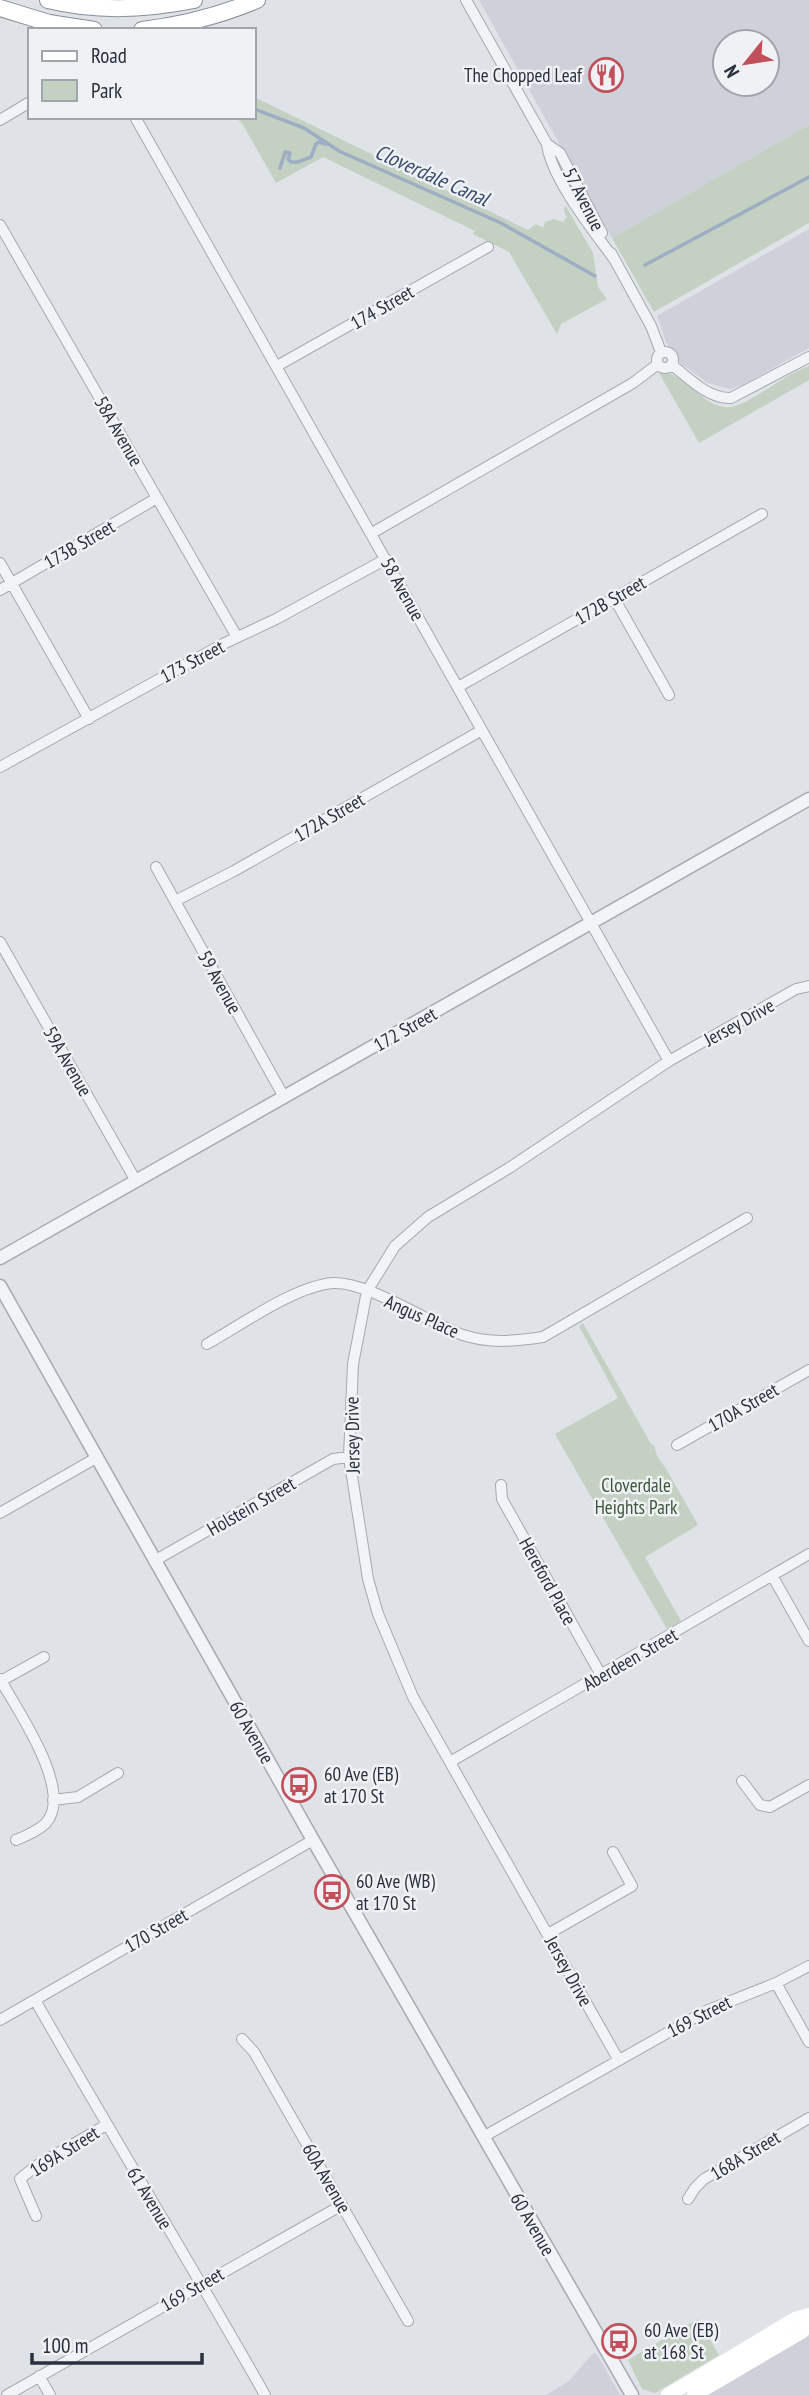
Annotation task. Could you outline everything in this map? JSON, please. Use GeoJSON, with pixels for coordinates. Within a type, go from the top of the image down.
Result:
{"type":"FeatureCollection","features":[{"type":"Feature","properties":{"kind":"highway"},"geometry":{"type":"LineString","coordinates":[[48,0],[93,8],[124,9],[194,0]]}},
{"type":"Feature","properties":{"kind":"highway"},"geometry":{"type":"LineString","coordinates":[[154,28],[198,21],[257,0]]}},
{"type":"Feature","properties":{"kind":"highway"},"geometry":{"type":"LineString","coordinates":[[0,8],[49,23],[80,28]]}},
{"type":"Feature","properties":{"kind":"main road"},"geometry":{"type":"LineString","coordinates":[[668,2395],[795,2319],[809,2315]]}},
{"type":"Feature","properties":{"kind":"main road"},"geometry":{"type":"LineString","coordinates":[[694,2395],[801,2332],[809,2324]]}},
{"type":"Feature","properties":{"kind":"street","name":"57 Avenue"},"geometry":{"type":"LineString","coordinates":[[466,0],[547,144],[560,153],[589,205],[614,259],[651,326],[661,352]]}},
{"type":"Feature","properties":{"kind":"street"},"geometry":{"type":"LineString","coordinates":[[0,120],[28,103]]}},
{"type":"Feature","properties":{"kind":"street","name":"58 Avenue"},"geometry":{"type":"LineString","coordinates":[[136,119],[669,1061]]}},
{"type":"Feature","properties":{"kind":"street","name":"58A Avenue"},"geometry":{"type":"LineString","coordinates":[[0,225],[237,637]]}},
{"type":"Feature","properties":{"kind":"street","name":"174 Street"},"geometry":{"type":"LineString","coordinates":[[277,366],[488,247]]}},
{"type":"Feature","properties":{"kind":"street"},"geometry":{"type":"LineString","coordinates":[[372,533],[633,383],[657,364],[661,352],[672,355],[672,365],[664,369],[657,364]]}},
{"type":"Feature","properties":{"kind":"street"},"geometry":{"type":"LineString","coordinates":[[672,365],[710,393],[731,398],[809,357]]}},
{"type":"Feature","properties":{"kind":"street","name":"173B Street"},"geometry":{"type":"LineString","coordinates":[[0,590],[157,498]]}},
{"type":"Feature","properties":{"kind":"street","name":"172B Street"},"geometry":{"type":"LineString","coordinates":[[458,687],[762,514]]}},
{"type":"Feature","properties":{"kind":"street","name":"173 Street"},"geometry":{"type":"LineString","coordinates":[[0,767],[386,559]]}},
{"type":"Feature","properties":{"kind":"street"},"geometry":{"type":"LineString","coordinates":[[0,563],[89,719]]}},
{"type":"Feature","properties":{"kind":"street"},"geometry":{"type":"LineString","coordinates":[[614,598],[669,695]]}},
{"type":"Feature","properties":{"kind":"street","name":"172A Street"},"geometry":{"type":"LineString","coordinates":[[175,901],[234,871],[482,730]]}},
{"type":"Feature","properties":{"kind":"street","name":"172 Street"},"geometry":{"type":"LineString","coordinates":[[0,1258],[809,799]]}},
{"type":"Feature","properties":{"kind":"street","name":"59 Avenue"},"geometry":{"type":"LineString","coordinates":[[156,867],[284,1097]]}},
{"type":"Feature","properties":{"kind":"street","name":"59A Avenue"},"geometry":{"type":"LineString","coordinates":[[0,942],[136,1181]]}},
{"type":"Feature","properties":{"kind":"street","name":"Jersey Drive"},"geometry":{"type":"LineString","coordinates":[[618,2059],[413,1697],[378,1614],[366,1566],[349,1457],[353,1363],[367,1291],[395,1246],[428,1217],[509,1168],[669,1061],[796,989],[809,986]]}},
{"type":"Feature","properties":{"kind":"street","name":"Angus Place"},"geometry":{"type":"LineString","coordinates":[[207,1344],[301,1291],[334,1283],[367,1291],[464,1335],[506,1342],[543,1337],[747,1218]]}},
{"type":"Feature","properties":{"kind":"street","name":"60 Avenue"},"geometry":{"type":"LineString","coordinates":[[0,1286],[154,1561],[632,2395]]}},
{"type":"Feature","properties":{"kind":"street","name":"170A Street"},"geometry":{"type":"LineString","coordinates":[[677,1445],[809,1370]]}},
{"type":"Feature","properties":{"kind":"street","name":"Holstein Street"},"geometry":{"type":"LineString","coordinates":[[154,1561],[333,1459],[349,1457]]}},
{"type":"Feature","properties":{"kind":"street"},"geometry":{"type":"LineString","coordinates":[[0,1513],[96,1458]]}},
{"type":"Feature","properties":{"kind":"street","name":"Hereford Place"},"geometry":{"type":"LineString","coordinates":[[501,1485],[502,1499],[601,1675]]}},
{"type":"Feature","properties":{"kind":"street","name":"Aberdeen Street"},"geometry":{"type":"LineString","coordinates":[[450,1762],[809,1554]]}},
{"type":"Feature","properties":{"kind":"street"},"geometry":{"type":"LineString","coordinates":[[773,1577],[809,1641]]}},
{"type":"Feature","properties":{"kind":"street"},"geometry":{"type":"LineString","coordinates":[[16,1840],[46,1823],[51,1814],[53,1800],[51,1780],[41,1749],[1,1680],[44,1657]]}},
{"type":"Feature","properties":{"kind":"street"},"geometry":{"type":"LineString","coordinates":[[53,1800],[78,1797],[118,1773]]}},
{"type":"Feature","properties":{"kind":"street"},"geometry":{"type":"LineString","coordinates":[[742,1781],[760,1805],[769,1807],[809,1784]]}},
{"type":"Feature","properties":{"kind":"street","name":"170 Street"},"geometry":{"type":"LineString","coordinates":[[0,2020],[313,1840]]}},
{"type":"Feature","properties":{"kind":"street"},"geometry":{"type":"LineString","coordinates":[[548,1934],[632,1886],[613,1852]]}},
{"type":"Feature","properties":{"kind":"street","name":"169 Street"},"geometry":{"type":"LineString","coordinates":[[483,2137],[706,2011],[776,1983],[809,1966]]}},
{"type":"Feature","properties":{"kind":"street"},"geometry":{"type":"LineString","coordinates":[[776,1983],[809,2042]]}},
{"type":"Feature","properties":{"kind":"street","name":"61 Avenue"},"geometry":{"type":"LineString","coordinates":[[35,2000],[265,2395]]}},
{"type":"Feature","properties":{"kind":"street","name":"60A Avenue"},"geometry":{"type":"LineString","coordinates":[[242,2039],[254,2052],[408,2321]]}},
{"type":"Feature","properties":{"kind":"street","name":"168A Street"},"geometry":{"type":"LineString","coordinates":[[688,2199],[704,2179],[809,2118]]}},
{"type":"Feature","properties":{"kind":"street","name":"169A Street"},"geometry":{"type":"LineString","coordinates":[[36,2216],[20,2179],[36,2166],[106,2125]]}},
{"type":"Feature","properties":{"kind":"street","name":"169 Street"},"geometry":{"type":"LineString","coordinates":[[6,2395],[342,2205]]}},
{"type":"Feature","properties":{"kind":"street"},"geometry":{"type":"LineString","coordinates":[[39,2376],[50,2395]]}},
{"type":"Feature","properties":{"kind":"shaded area"},"geometry":{"type":"Polygon","coordinates":[[[479,0],[809,0],[809,125],[612,238],[479,0]]]}},
{"type":"Feature","properties":{"kind":"shaded area"},"geometry":{"type":"Polygon","coordinates":[[[809,229],[809,348],[741,386],[730,389],[708,383],[679,362],[666,342],[657,316],[809,229]]]}},
{"type":"Feature","properties":{"kind":"shaded area"},"geometry":{"type":"Polygon","coordinates":[[[809,2336],[809,2395],[708,2395],[809,2336]]]}},
{"type":"Feature","properties":{"kind":"shaded area"},"geometry":{"type":"Polygon","coordinates":[[[593,2353],[597,2354],[620,2395],[546,2395],[569,2381],[593,2353]]]}},
{"type":"Feature","properties":{"kind":"green space"},"geometry":{"type":"Polygon","coordinates":[[[256,98],[528,230],[536,224],[543,228],[545,222],[554,219],[563,222],[567,217],[564,212],[565,205],[593,253],[598,287],[607,299],[561,324],[557,334],[509,252],[473,234],[475,231],[323,157],[276,183],[237,119],[256,119],[256,98]]]}},
{"type":"Feature","properties":{"kind":"green space"},"geometry":{"type":"Polygon","coordinates":[[[809,125],[809,223],[654,312],[612,238],[809,125]]]}},
{"type":"Feature","properties":{"kind":"green space"},"geometry":{"type":"Polygon","coordinates":[[[809,366],[809,380],[699,443],[659,373],[676,377],[711,403],[731,407],[809,366]]]}},
{"type":"Feature","properties":{"kind":"green space","name":"Cloverdale Heights Park"},"geometry":{"type":"Polygon","coordinates":[[[583,1323],[698,1525],[645,1557],[681,1621],[667,1629],[555,1434],[618,1398],[579,1326],[583,1323]]]}},
{"type":"Feature","properties":{"kind":"green space"},"geometry":{"type":"Polygon","coordinates":[[[698,2319],[719,2355],[655,2393],[642,2389],[628,2360],[698,2319]]]}},
{"type":"Feature","properties":{"kind":"waterway","name":"Cloverdale Canal"},"geometry":{"type":"LineString","coordinates":[[256,110],[304,128],[339,151],[501,223],[595,276]]}},
{"type":"Feature","properties":{"kind":"waterway"},"geometry":{"type":"LineString","coordinates":[[280,168],[285,152],[290,153],[288,159],[291,162],[298,162],[311,157],[319,142],[326,144]]}},
{"type":"Feature","properties":{"kind":"waterway","name":"Cloverdale Canal"},"geometry":{"type":"LineString","coordinates":[[645,265],[809,177]]}},
{"type":"Feature","properties":{"kind":"place","name":"The Chopped Leaf"},"geometry":{"type":"Point","coordinates":[606,75]}},
{"type":"Feature","properties":{"kind":"place","name":"60 Ave (EB) at 170 St"},"geometry":{"type":"Point","coordinates":[299,1785]}},
{"type":"Feature","properties":{"kind":"place","name":"60 Ave (WB) at 170 St"},"geometry":{"type":"Point","coordinates":[332,1892]}},
{"type":"Feature","properties":{"kind":"place","name":"60 Ave (EB) at 168 St"},"geometry":{"type":"Point","coordinates":[619,2341]}}]}
